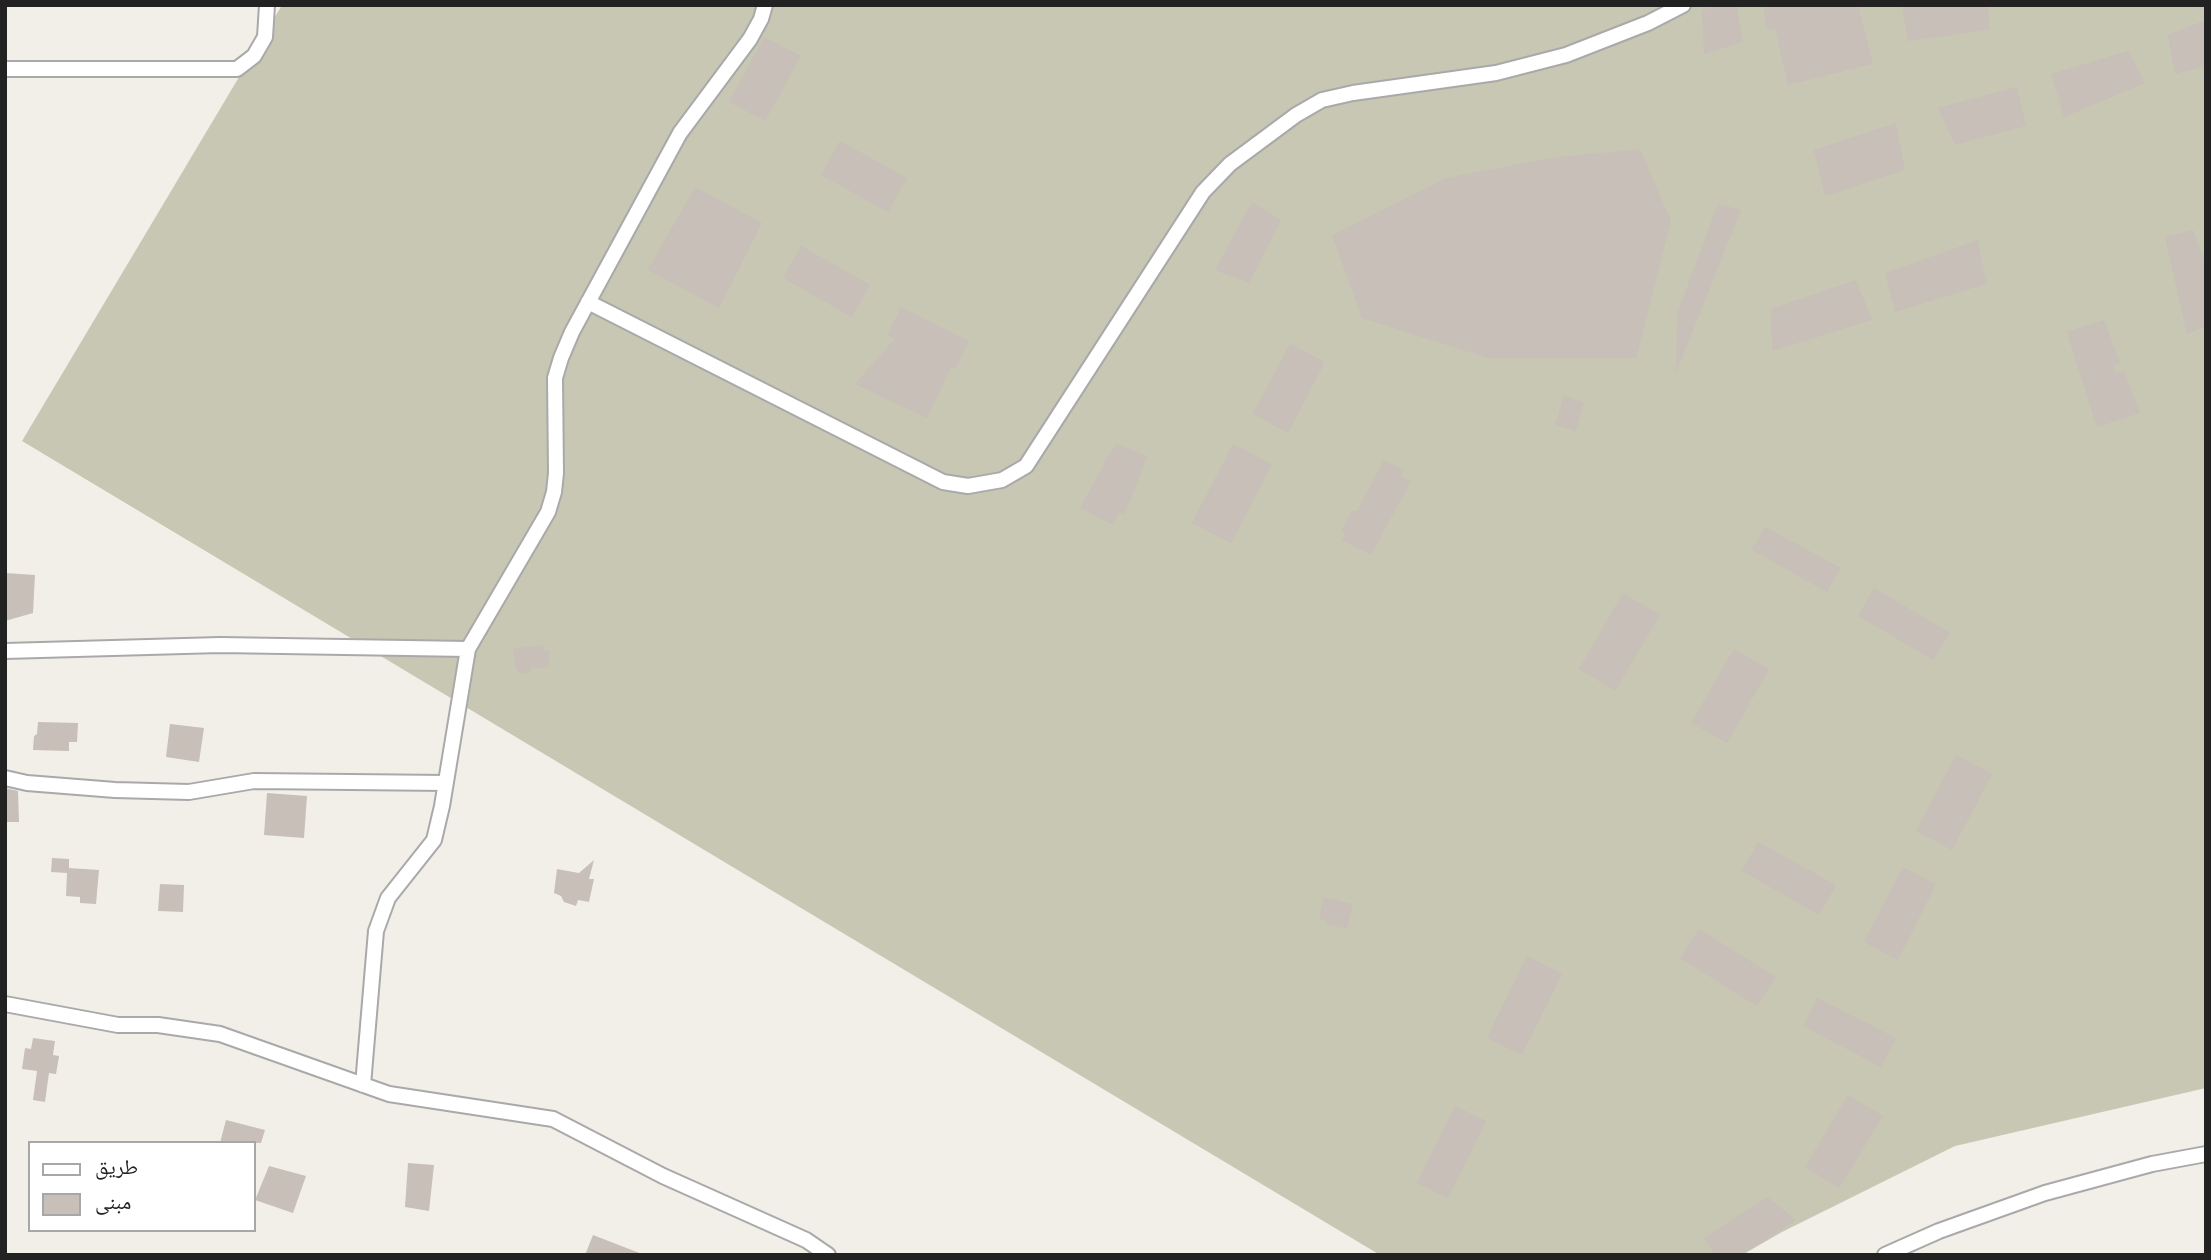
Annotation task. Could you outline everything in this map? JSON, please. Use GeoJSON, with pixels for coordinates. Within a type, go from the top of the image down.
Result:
{"type":"FeatureCollection","features":[{"type":"Feature","properties":{"kind":"street"},"geometry":{"type":"LineString","coordinates":[[5,69],[237,69],[254,56],[265,37],[267,5]]}},
{"type":"Feature","properties":{"kind":"street"},"geometry":{"type":"LineString","coordinates":[[363,1086],[376,931],[388,898],[434,840],[468,649],[548,512],[556,472],[555,379],[568,340],[680,133],[750,39],[765,5]]}},
{"type":"Feature","properties":{"kind":"street"},"geometry":{"type":"LineString","coordinates":[[588,302],[943,482],[968,486],[1002,480],[1026,466],[1203,192],[1230,164],[1296,115],[1322,100],[1353,93],[1496,73],[1566,55],[1648,23],[1683,5]]}},
{"type":"Feature","properties":{"kind":"street"},"geometry":{"type":"LineString","coordinates":[[5,651],[220,645],[468,649]]}},
{"type":"Feature","properties":{"kind":"street"},"geometry":{"type":"LineString","coordinates":[[5,778],[27,783],[103,789],[189,792],[254,780],[446,783]]}},
{"type":"Feature","properties":{"kind":"street"},"geometry":{"type":"LineString","coordinates":[[5,1004],[118,1025],[158,1025],[220,1034],[389,1094],[553,1119],[663,1176],[806,1240],[828,1255]]}},
{"type":"Feature","properties":{"kind":"street"},"geometry":{"type":"LineString","coordinates":[[1885,1255],[1939,1231],[2045,1193],[2152,1164],[2206,1154]]}},
{"type":"Feature","properties":{"kind":"shaded area"},"geometry":{"type":"Polygon","coordinates":[[[282,5],[2206,5],[2206,1088],[1955,1146],[1782,1232],[1742,1255],[1380,1255],[22,441],[282,5]]]}},
{"type":"Feature","properties":{"kind":"building"},"geometry":{"type":"Polygon","coordinates":[[[1720,5],[1736,5],[1743,42],[1704,54],[1702,10],[1720,5]]]}},
{"type":"Feature","properties":{"kind":"building"},"geometry":{"type":"Polygon","coordinates":[[[1763,5],[1858,5],[1873,64],[1788,85],[1775,28],[1767,30],[1763,5]]]}},
{"type":"Feature","properties":{"kind":"building"},"geometry":{"type":"Polygon","coordinates":[[[1902,5],[1988,5],[1989,30],[1908,41],[1902,5]]]}},
{"type":"Feature","properties":{"kind":"building"},"geometry":{"type":"Polygon","coordinates":[[[2206,20],[2206,66],[2175,74],[2168,35],[2206,20]]]}},
{"type":"Feature","properties":{"kind":"building"},"geometry":{"type":"Polygon","coordinates":[[[764,37],[801,56],[765,121],[729,102],[764,37]]]}},
{"type":"Feature","properties":{"kind":"building"},"geometry":{"type":"Polygon","coordinates":[[[2128,51],[2145,83],[2064,117],[2051,74],[2128,51]]]}},
{"type":"Feature","properties":{"kind":"building"},"geometry":{"type":"Polygon","coordinates":[[[2017,87],[2026,126],[1955,145],[1938,108],[2017,87]]]}},
{"type":"Feature","properties":{"kind":"building"},"geometry":{"type":"Polygon","coordinates":[[[1896,123],[1905,170],[1825,196],[1814,150],[1896,123]]]}},
{"type":"Feature","properties":{"kind":"building"},"geometry":{"type":"Polygon","coordinates":[[[840,141],[907,178],[888,212],[821,175],[840,141]]]}},
{"type":"Feature","properties":{"kind":"building"},"geometry":{"type":"Polygon","coordinates":[[[1640,149],[1671,221],[1636,358],[1488,358],[1362,318],[1332,235],[1446,178],[1551,158],[1640,149]]]}},
{"type":"Feature","properties":{"kind":"building"},"geometry":{"type":"Polygon","coordinates":[[[695,187],[762,223],[719,308],[648,270],[695,187]]]}},
{"type":"Feature","properties":{"kind":"building"},"geometry":{"type":"Polygon","coordinates":[[[1252,202],[1281,220],[1249,283],[1215,270],[1252,202]]]}},
{"type":"Feature","properties":{"kind":"building"},"geometry":{"type":"Polygon","coordinates":[[[1718,204],[1741,210],[1676,373],[1677,314],[1718,204]]]}},
{"type":"Feature","properties":{"kind":"building"},"geometry":{"type":"Polygon","coordinates":[[[2193,230],[2206,266],[2206,326],[2187,334],[2165,237],[2193,230]]]}},
{"type":"Feature","properties":{"kind":"building"},"geometry":{"type":"Polygon","coordinates":[[[1978,240],[1986,284],[1895,312],[1885,273],[1978,240]]]}},
{"type":"Feature","properties":{"kind":"building"},"geometry":{"type":"Polygon","coordinates":[[[801,246],[870,285],[852,317],[783,278],[801,246]]]}},
{"type":"Feature","properties":{"kind":"building"},"geometry":{"type":"Polygon","coordinates":[[[1856,280],[1872,320],[1772,351],[1771,309],[1856,280]]]}},
{"type":"Feature","properties":{"kind":"building"},"geometry":{"type":"Polygon","coordinates":[[[901,307],[969,341],[955,369],[951,367],[927,418],[855,384],[895,339],[887,335],[901,307]]]}},
{"type":"Feature","properties":{"kind":"building"},"geometry":{"type":"Polygon","coordinates":[[[2104,320],[2120,363],[2113,366],[2115,373],[2124,371],[2140,413],[2097,427],[2067,332],[2104,320]]]}},
{"type":"Feature","properties":{"kind":"building"},"geometry":{"type":"Polygon","coordinates":[[[1290,344],[1325,362],[1288,433],[1253,414],[1290,344]]]}},
{"type":"Feature","properties":{"kind":"building"},"geometry":{"type":"Polygon","coordinates":[[[1564,395],[1584,403],[1576,431],[1555,425],[1564,395]]]}},
{"type":"Feature","properties":{"kind":"building"},"geometry":{"type":"Polygon","coordinates":[[[1117,444],[1147,456],[1125,514],[1119,513],[1113,525],[1080,508],[1103,463],[1117,444]]]}},
{"type":"Feature","properties":{"kind":"building"},"geometry":{"type":"Polygon","coordinates":[[[1233,444],[1272,464],[1231,543],[1192,523],[1233,444]]]}},
{"type":"Feature","properties":{"kind":"building"},"geometry":{"type":"Polygon","coordinates":[[[1384,460],[1404,470],[1401,476],[1411,481],[1371,555],[1342,540],[1345,534],[1342,529],[1352,511],[1357,511],[1384,460]]]}},
{"type":"Feature","properties":{"kind":"building"},"geometry":{"type":"Polygon","coordinates":[[[1765,527],[1841,568],[1827,592],[1752,550],[1765,527]]]}},
{"type":"Feature","properties":{"kind":"building"},"geometry":{"type":"Polygon","coordinates":[[[5,573],[35,575],[33,613],[5,621],[5,573]]]}},
{"type":"Feature","properties":{"kind":"building"},"geometry":{"type":"Polygon","coordinates":[[[1874,588],[1950,633],[1933,660],[1858,616],[1874,588]]]}},
{"type":"Feature","properties":{"kind":"building"},"geometry":{"type":"Polygon","coordinates":[[[1623,593],[1660,615],[1615,691],[1579,669],[1623,593]]]}},
{"type":"Feature","properties":{"kind":"building"},"geometry":{"type":"Polygon","coordinates":[[[543,645],[544,651],[549,651],[548,668],[532,667],[530,673],[523,674],[516,670],[513,649],[543,645]]]}},
{"type":"Feature","properties":{"kind":"building"},"geometry":{"type":"Polygon","coordinates":[[[1734,649],[1769,669],[1727,743],[1691,723],[1734,649]]]}},
{"type":"Feature","properties":{"kind":"building"},"geometry":{"type":"Polygon","coordinates":[[[38,722],[78,723],[77,742],[69,742],[69,751],[33,750],[38,722]]]}},
{"type":"Feature","properties":{"kind":"building"},"geometry":{"type":"Polygon","coordinates":[[[170,724],[204,728],[199,762],[166,757],[170,724]]]}},
{"type":"Feature","properties":{"kind":"building"},"geometry":{"type":"Polygon","coordinates":[[[1956,755],[1992,774],[1952,850],[1916,831],[1956,755]]]}},
{"type":"Feature","properties":{"kind":"building"},"geometry":{"type":"Polygon","coordinates":[[[5,788],[18,791],[19,822],[5,822],[5,788]]]}},
{"type":"Feature","properties":{"kind":"building"},"geometry":{"type":"Polygon","coordinates":[[[267,793],[307,796],[304,838],[264,835],[267,793]]]}},
{"type":"Feature","properties":{"kind":"building"},"geometry":{"type":"Polygon","coordinates":[[[1758,842],[1836,885],[1819,915],[1742,871],[1758,842]]]}},
{"type":"Feature","properties":{"kind":"building"},"geometry":{"type":"Polygon","coordinates":[[[52,858],[69,859],[69,868],[99,870],[96,904],[80,903],[80,897],[66,896],[67,873],[51,872],[52,858]]]}},
{"type":"Feature","properties":{"kind":"building"},"geometry":{"type":"Polygon","coordinates":[[[594,860],[589,879],[594,879],[589,902],[578,900],[576,906],[564,902],[561,896],[554,893],[557,869],[579,873],[594,860]]]}},
{"type":"Feature","properties":{"kind":"building"},"geometry":{"type":"Polygon","coordinates":[[[1903,867],[1936,884],[1898,960],[1864,942],[1903,867]]]}},
{"type":"Feature","properties":{"kind":"building"},"geometry":{"type":"Polygon","coordinates":[[[160,884],[184,885],[183,912],[158,911],[160,884]]]}},
{"type":"Feature","properties":{"kind":"building"},"geometry":{"type":"Polygon","coordinates":[[[1324,897],[1353,904],[1347,929],[1326,924],[1327,921],[1319,919],[1324,897]]]}},
{"type":"Feature","properties":{"kind":"building"},"geometry":{"type":"Polygon","coordinates":[[[1699,929],[1776,977],[1757,1006],[1680,958],[1699,929]]]}},
{"type":"Feature","properties":{"kind":"building"},"geometry":{"type":"Polygon","coordinates":[[[1527,956],[1562,974],[1522,1055],[1487,1038],[1527,956]]]}},
{"type":"Feature","properties":{"kind":"building"},"geometry":{"type":"Polygon","coordinates":[[[1817,998],[1896,1038],[1881,1067],[1803,1026],[1817,998]]]}},
{"type":"Feature","properties":{"kind":"building"},"geometry":{"type":"Polygon","coordinates":[[[33,1038],[55,1041],[53,1055],[59,1056],[56,1074],[49,1073],[45,1102],[33,1100],[37,1071],[22,1069],[25,1048],[31,1049],[33,1038]]]}},
{"type":"Feature","properties":{"kind":"building"},"geometry":{"type":"Polygon","coordinates":[[[1848,1095],[1883,1116],[1839,1188],[1805,1167],[1848,1095]]]}},
{"type":"Feature","properties":{"kind":"building"},"geometry":{"type":"Polygon","coordinates":[[[1455,1106],[1486,1121],[1448,1198],[1417,1183],[1455,1106]]]}},
{"type":"Feature","properties":{"kind":"building"},"geometry":{"type":"Polygon","coordinates":[[[226,1120],[265,1130],[261,1143],[221,1141],[226,1120]]]}},
{"type":"Feature","properties":{"kind":"building"},"geometry":{"type":"Polygon","coordinates":[[[408,1163],[434,1165],[429,1211],[405,1207],[408,1163]]]}},
{"type":"Feature","properties":{"kind":"building"},"geometry":{"type":"Polygon","coordinates":[[[269,1166],[306,1176],[293,1213],[256,1200],[269,1166]]]}},
{"type":"Feature","properties":{"kind":"building"},"geometry":{"type":"Polygon","coordinates":[[[1767,1197],[1796,1220],[1742,1255],[1715,1255],[1704,1238],[1767,1197]]]}},
{"type":"Feature","properties":{"kind":"building"},"geometry":{"type":"Polygon","coordinates":[[[593,1235],[642,1254],[642,1255],[585,1255],[593,1235]]]}}]}
